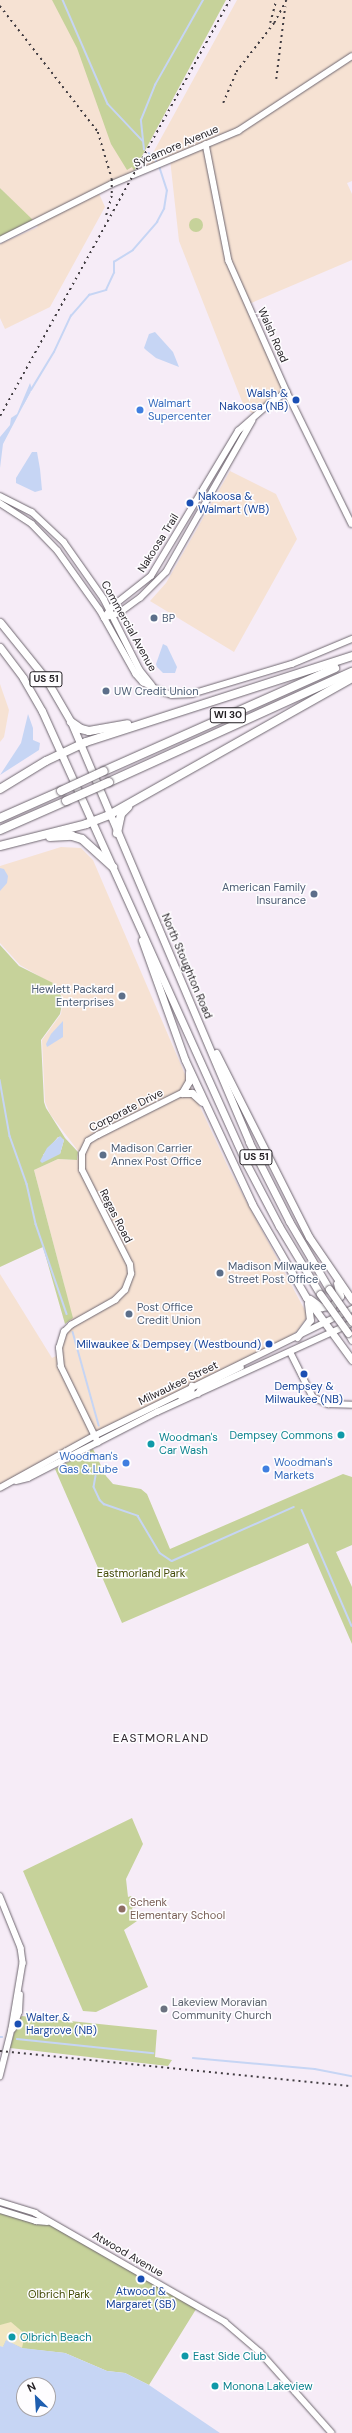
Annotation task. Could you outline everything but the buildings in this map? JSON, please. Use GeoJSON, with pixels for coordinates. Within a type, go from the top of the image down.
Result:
{"type":"FeatureCollection","features":[{"type":"Feature","properties":{"kind":"highway"},"geometry":{"type":"LineString","coordinates":[[0,789],[79,745],[352,656]]}},
{"type":"Feature","properties":{"kind":"highway","name":"WI 30"},"geometry":{"type":"LineString","coordinates":[[0,818],[352,660]]}},
{"type":"Feature","properties":{"kind":"highway","name":"WI 30"},"geometry":{"type":"LineString","coordinates":[[0,830],[352,672]]}},
{"type":"Feature","properties":{"kind":"highway"},"geometry":{"type":"LineString","coordinates":[[0,846],[92,822],[109,815],[133,803],[352,678]]}},
{"type":"Feature","properties":{"kind":"highway"},"geometry":{"type":"LineString","coordinates":[[71,722],[81,729],[93,731],[169,715]]}},
{"type":"Feature","properties":{"kind":"highway"},"geometry":{"type":"LineString","coordinates":[[117,833],[121,814],[133,803]]}},
{"type":"Feature","properties":{"kind":"highway"},"geometry":{"type":"LineString","coordinates":[[14,842],[72,836],[89,843],[113,867]]}},
{"type":"Feature","properties":{"kind":"main road","name":"North Stoughton Road"},"geometry":{"type":"LineString","coordinates":[[0,622],[46,679],[71,722],[79,745],[198,1017],[260,1167],[330,1288],[352,1322]]}},
{"type":"Feature","properties":{"kind":"main road","name":"US 51"},"geometry":{"type":"LineString","coordinates":[[0,647],[32,692],[62,754],[247,1165],[278,1226],[320,1294],[350,1336]]}},
{"type":"Feature","properties":{"kind":"main road"},"geometry":{"type":"LineString","coordinates":[[128,898],[190,1077],[182,1093],[196,1095],[210,1115]]}},
{"type":"Feature","properties":{"kind":"main road"},"geometry":{"type":"LineString","coordinates":[[198,1017],[309,1237],[352,1300]]}},
{"type":"Feature","properties":{"kind":"main road"},"geometry":{"type":"LineString","coordinates":[[185,1060],[252,1204],[306,1297],[352,1360]]}},
{"type":"Feature","properties":{"kind":"main road"},"geometry":{"type":"LineString","coordinates":[[306,1297],[325,1308],[336,1304],[341,1293],[334,1275]]}},
{"type":"Feature","properties":{"kind":"main road"},"geometry":{"type":"LineString","coordinates":[[297,1337],[310,1320],[306,1297]]}},
{"type":"Feature","properties":{"kind":"street","name":"Sycamore Avenue"},"geometry":{"type":"LineString","coordinates":[[0,240],[112,184],[238,131],[352,56]]}},
{"type":"Feature","properties":{"kind":"street","name":"Walsh Road"},"geometry":{"type":"LineString","coordinates":[[206,144],[225,250],[288,392],[352,524]]}},
{"type":"Feature","properties":{"kind":"street","name":"Nakoosa Trail"},"geometry":{"type":"LineString","coordinates":[[104,618],[110,610],[151,576],[230,442],[243,426],[270,403],[288,392]]}},
{"type":"Feature","properties":{"kind":"street","name":"Nakoosa Trail"},"geometry":{"type":"LineString","coordinates":[[104,618],[113,616],[140,598],[166,572],[256,415]]}},
{"type":"Feature","properties":{"kind":"street","name":"Commercial Avenue"},"geometry":{"type":"LineString","coordinates":[[0,496],[32,512],[52,530],[76,558],[110,610],[141,672],[153,687]]}},
{"type":"Feature","properties":{"kind":"street","name":"Commercial Avenue"},"geometry":{"type":"LineString","coordinates":[[0,503],[27,521],[49,541],[104,618],[136,674],[143,682],[172,695],[192,694],[292,664],[352,639]]}},
{"type":"Feature","properties":{"kind":"street","name":"Corporate Drive"},"geometry":{"type":"LineString","coordinates":[[83,1150],[88,1141],[98,1135],[182,1093]]}},
{"type":"Feature","properties":{"kind":"street","name":"Regas Road"},"geometry":{"type":"LineString","coordinates":[[83,1150],[82,1170],[130,1266],[131,1278],[125,1290],[115,1300],[71,1324],[64,1332],[59,1348],[61,1367],[94,1436]]}},
{"type":"Feature","properties":{"kind":"street","name":"Milwaukee Street"},"geometry":{"type":"LineString","coordinates":[[0,1488],[16,1481],[94,1436],[192,1386],[297,1337],[352,1309]]}},
{"type":"Feature","properties":{"kind":"street","name":"Milwaukee Street"},"geometry":{"type":"LineString","coordinates":[[16,1481],[28,1478],[153,1414],[291,1353],[352,1322]]}},
{"type":"Feature","properties":{"kind":"street"},"geometry":{"type":"LineString","coordinates":[[291,1353],[313,1397],[328,1404],[352,1405]]}},
{"type":"Feature","properties":{"kind":"street"},"geometry":{"type":"LineString","coordinates":[[198,1394],[202,1386],[230,1374],[257,1356]]}},
{"type":"Feature","properties":{"kind":"street"},"geometry":{"type":"LineString","coordinates":[[153,1414],[188,1393],[192,1386]]}},
{"type":"Feature","properties":{"kind":"street"},"geometry":{"type":"LineString","coordinates":[[94,1436],[98,1443]]}},
{"type":"Feature","properties":{"kind":"street"},"geometry":{"type":"LineString","coordinates":[[0,1896],[22,1951],[23,1963],[12,2029],[0,2077]]}},
{"type":"Feature","properties":{"kind":"street","name":"Atwood Avenue"},"geometry":{"type":"LineString","coordinates":[[0,2202],[35,2213],[48,2222],[80,2237],[225,2322],[260,2352],[332,2433]]}},
{"type":"Feature","properties":{"kind":"street","name":"Atwood Avenue"},"geometry":{"type":"LineString","coordinates":[[0,2210],[36,2221],[48,2222]]}},
{"type":"Feature","properties":{"kind":"shaded area"},"geometry":{"type":"Polygon","coordinates":[[[0,0],[58,0],[134,171],[97,189],[105,207],[50,307],[5,329],[0,318],[0,244],[38,227],[0,188],[0,0]]]}},
{"type":"Feature","properties":{"kind":"shaded area"},"geometry":{"type":"Polygon","coordinates":[[[237,0],[352,0],[352,181],[347,183],[352,194],[352,260],[249,304],[287,392],[256,415],[245,409],[179,241],[170,159],[143,171],[237,0]]]}},
{"type":"Feature","properties":{"kind":"shaded area"},"geometry":{"type":"Polygon","coordinates":[[[230,471],[276,494],[297,539],[234,652],[150,601],[166,583],[230,471]]]}},
{"type":"Feature","properties":{"kind":"shaded area"},"geometry":{"type":"Polygon","coordinates":[[[0,684],[9,710],[4,737],[0,742],[0,684]]]}},
{"type":"Feature","properties":{"kind":"shaded area"},"geometry":{"type":"Polygon","coordinates":[[[61,847],[81,848],[93,860],[187,1079],[229,1169],[308,1316],[297,1331],[283,1343],[192,1386],[0,1488],[0,1274],[52,1358],[58,1355],[71,1324],[64,1284],[34,1170],[58,1159],[77,1160],[79,1152],[50,1114],[45,1102],[42,1040],[61,1014],[63,999],[58,987],[20,965],[0,943],[0,866],[61,847]]]}},
{"type":"Feature","properties":{"kind":"green space"},"geometry":{"type":"Polygon","coordinates":[[[52,0],[226,0],[134,171],[132,167],[127,170],[111,144],[77,48],[52,0]]]}},
{"type":"Feature","properties":{"kind":"green space"},"geometry":{"type":"Polygon","coordinates":[[[0,188],[35,222],[0,238],[0,188]]]}},
{"type":"Feature","properties":{"kind":"green space"},"geometry":{"type":"Polygon","coordinates":[[[193,218],[199,218],[203,222],[203,228],[199,232],[193,232],[189,228],[189,222],[193,218]]]}},
{"type":"Feature","properties":{"kind":"green space"},"geometry":{"type":"Polygon","coordinates":[[[0,945],[19,966],[53,983],[63,999],[60,1014],[41,1040],[44,1102],[46,1108],[65,1138],[78,1152],[77,1160],[58,1159],[34,1170],[73,1318],[65,1324],[43,1247],[0,1267],[0,945]],[[58,1137],[43,1155],[60,1154],[64,1140],[58,1137]]]}},
{"type":"Feature","properties":{"kind":"green space","name":"Eastmorland Park"},"geometry":{"type":"Polygon","coordinates":[[[93,1449],[106,1476],[113,1484],[141,1489],[147,1494],[170,1549],[343,1474],[352,1477],[352,1545],[336,1552],[352,1587],[352,1644],[308,1543],[122,1623],[55,1469],[93,1449]]]}},
{"type":"Feature","properties":{"kind":"green space"},"geometry":{"type":"Polygon","coordinates":[[[132,1818],[143,1844],[126,1879],[128,1897],[131,1896],[136,1907],[132,1908],[137,1921],[124,1930],[148,1987],[96,2012],[83,2011],[23,1871],[132,1818]]]}},
{"type":"Feature","properties":{"kind":"green space"},"geometry":{"type":"Polygon","coordinates":[[[22,2016],[157,2030],[155,2057],[172,2060],[168,2066],[10,2048],[18,2019],[22,2016]]]}},
{"type":"Feature","properties":{"kind":"green space","name":"Olbrich Park"},"geometry":{"type":"Polygon","coordinates":[[[0,2210],[48,2222],[198,2306],[149,2385],[125,2373],[107,2371],[65,2353],[0,2346],[0,2210]]]}},
{"type":"Feature","properties":{"kind":"sand","name":"Olbrich Beach"},"geometry":{"type":"Polygon","coordinates":[[[11,2322],[25,2334],[22,2348],[6,2341],[3,2347],[0,2346],[0,2325],[11,2322]]]}},
{"type":"Feature","properties":{"kind":"water"},"geometry":{"type":"Polygon","coordinates":[[[155,332],[173,352],[179,367],[156,358],[144,348],[149,334],[155,332]]]}},
{"type":"Feature","properties":{"kind":"water"},"geometry":{"type":"Polygon","coordinates":[[[30,383],[32,389],[3,444],[0,468],[0,437],[10,425],[11,418],[17,414],[30,383]]]}},
{"type":"Feature","properties":{"kind":"water"},"geometry":{"type":"Polygon","coordinates":[[[32,452],[37,452],[42,490],[35,492],[16,483],[16,478],[32,452]]]}},
{"type":"Feature","properties":{"kind":"water"},"geometry":{"type":"Polygon","coordinates":[[[163,644],[167,646],[177,667],[175,673],[163,673],[157,667],[156,664],[163,644]]]}},
{"type":"Feature","properties":{"kind":"water"},"geometry":{"type":"Polygon","coordinates":[[[28,714],[33,728],[33,740],[40,743],[39,750],[0,775],[21,743],[28,714]]]}},
{"type":"Feature","properties":{"kind":"water"},"geometry":{"type":"Polygon","coordinates":[[[0,868],[4,869],[8,876],[7,883],[0,891],[0,868]]]}},
{"type":"Feature","properties":{"kind":"water"},"geometry":{"type":"Polygon","coordinates":[[[63,1021],[63,1037],[47,1047],[46,1044],[51,1034],[63,1021]]]}},
{"type":"Feature","properties":{"kind":"water"},"geometry":{"type":"Polygon","coordinates":[[[60,1136],[64,1140],[60,1154],[42,1163],[40,1161],[47,1148],[60,1136]]]}},
{"type":"Feature","properties":{"kind":"water"},"geometry":{"type":"Polygon","coordinates":[[[6,2340],[22,2348],[65,2353],[107,2371],[125,2373],[149,2385],[220,2433],[0,2433],[0,2346],[3,2347],[6,2340]]]}},
{"type":"Feature","properties":{"kind":"waterway"},"geometry":{"type":"LineString","coordinates":[[63,0],[108,104],[142,140]]}},
{"type":"Feature","properties":{"kind":"waterway"},"geometry":{"type":"LineString","coordinates":[[144,150],[141,120],[155,85],[203,0]]}},
{"type":"Feature","properties":{"kind":"waterway"},"geometry":{"type":"LineString","coordinates":[[149,153],[157,162]]}},
{"type":"Feature","properties":{"kind":"waterway"},"geometry":{"type":"LineString","coordinates":[[31,390],[54,352],[71,316],[89,295],[106,290],[114,273],[114,262],[133,250],[157,222],[164,209],[167,191],[159,166]]}},
{"type":"Feature","properties":{"kind":"waterway"},"geometry":{"type":"LineString","coordinates":[[23,404],[29,393]]}},
{"type":"Feature","properties":{"kind":"waterway"},"geometry":{"type":"LineString","coordinates":[[0,1080],[10,1136],[27,1184],[36,1224],[67,1314]]}},
{"type":"Feature","properties":{"kind":"waterway"},"geometry":{"type":"LineString","coordinates":[[73,1332],[99,1425]]}},
{"type":"Feature","properties":{"kind":"waterway"},"geometry":{"type":"LineString","coordinates":[[96,1476],[94,1487],[100,1500],[104,1504],[138,1516],[160,1553],[172,1561],[294,1507]]}},
{"type":"Feature","properties":{"kind":"waterway"},"geometry":{"type":"LineString","coordinates":[[302,1510],[352,1626]]}},
{"type":"Feature","properties":{"kind":"waterway"},"geometry":{"type":"LineString","coordinates":[[17,2039],[153,2053]]}},
{"type":"Feature","properties":{"kind":"waterway"},"geometry":{"type":"LineString","coordinates":[[193,2058],[315,2069],[352,2076]]}},
{"type":"Feature","properties":{"kind":"railway"},"geometry":{"type":"LineString","coordinates":[[0,416],[230,0]]}},
{"type":"Feature","properties":{"kind":"railway"},"geometry":{"type":"LineString","coordinates":[[270,23],[276,0]]}},
{"type":"Feature","properties":{"kind":"railway"},"geometry":{"type":"LineString","coordinates":[[223,103],[236,72],[274,23],[286,0]]}},
{"type":"Feature","properties":{"kind":"railway"},"geometry":{"type":"LineString","coordinates":[[0,6],[98,132],[112,179],[112,196],[106,217]]}},
{"type":"Feature","properties":{"kind":"railway"},"geometry":{"type":"LineString","coordinates":[[276,79],[285,7]]}},
{"type":"Feature","properties":{"kind":"railway"},"geometry":{"type":"LineString","coordinates":[[0,2051],[352,2086]]}},
{"type":"Feature","properties":{"kind":"place","name":"Walsh & Nakoosa (NB)"},"geometry":{"type":"Point","coordinates":[296,400]}},
{"type":"Feature","properties":{"kind":"place","name":"Walmart Supercenter"},"geometry":{"type":"Point","coordinates":[140,410]}},
{"type":"Feature","properties":{"kind":"place","name":"Nakoosa & Walmart (WB)"},"geometry":{"type":"Point","coordinates":[190,503]}},
{"type":"Feature","properties":{"kind":"place","name":"BP"},"geometry":{"type":"Point","coordinates":[154,618]}},
{"type":"Feature","properties":{"kind":"place","name":"UW Credit Union"},"geometry":{"type":"Point","coordinates":[106,691]}},
{"type":"Feature","properties":{"kind":"place","name":"American Family Insurance"},"geometry":{"type":"Point","coordinates":[314,894]}},
{"type":"Feature","properties":{"kind":"place","name":"Hewlett Packard Enterprises"},"geometry":{"type":"Point","coordinates":[122,996]}},
{"type":"Feature","properties":{"kind":"place","name":"Madison Carrier Annex Post Office"},"geometry":{"type":"Point","coordinates":[103,1155]}},
{"type":"Feature","properties":{"kind":"place","name":"Madison Milwaukee Street Post Office"},"geometry":{"type":"Point","coordinates":[220,1273]}},
{"type":"Feature","properties":{"kind":"place","name":"Post Office Credit Union"},"geometry":{"type":"Point","coordinates":[129,1314]}},
{"type":"Feature","properties":{"kind":"place","name":"Milwaukee & Dempsey (Westbound)"},"geometry":{"type":"Point","coordinates":[269,1344]}},
{"type":"Feature","properties":{"kind":"place","name":"Dempsey & Milwaukee (NB)"},"geometry":{"type":"Point","coordinates":[304,1374]}},
{"type":"Feature","properties":{"kind":"place","name":"Dempsey Commons"},"geometry":{"type":"Point","coordinates":[341,1435]}},
{"type":"Feature","properties":{"kind":"place","name":"Woodman's Car Wash"},"geometry":{"type":"Point","coordinates":[151,1444]}},
{"type":"Feature","properties":{"kind":"place","name":"Woodman's Gas & Lube"},"geometry":{"type":"Point","coordinates":[126,1463]}},
{"type":"Feature","properties":{"kind":"place","name":"Woodman's Markets"},"geometry":{"type":"Point","coordinates":[266,1469]}},
{"type":"Feature","properties":{"kind":"place","name":"Schenk Elementary School"},"geometry":{"type":"Point","coordinates":[122,1909]}},
{"type":"Feature","properties":{"kind":"place","name":"Lakeview Moravian Community Church"},"geometry":{"type":"Point","coordinates":[164,2009]}},
{"type":"Feature","properties":{"kind":"place","name":"Walter & Hargrove (NB)"},"geometry":{"type":"Point","coordinates":[18,2024]}},
{"type":"Feature","properties":{"kind":"place","name":"Atwood & Margaret (SB)"},"geometry":{"type":"Point","coordinates":[141,2279]}},
{"type":"Feature","properties":{"kind":"place","name":"Olbrich Beach"},"geometry":{"type":"Point","coordinates":[12,2337]}},
{"type":"Feature","properties":{"kind":"place","name":"East Side Club"},"geometry":{"type":"Point","coordinates":[185,2356]}},
{"type":"Feature","properties":{"kind":"place","name":"Monona Lakeview"},"geometry":{"type":"Point","coordinates":[215,2386]}},
{"type":"Feature","properties":{"kind":"district","name":"EASTMORLAND"},"geometry":{"type":"Point","coordinates":[161,1739]}}]}
